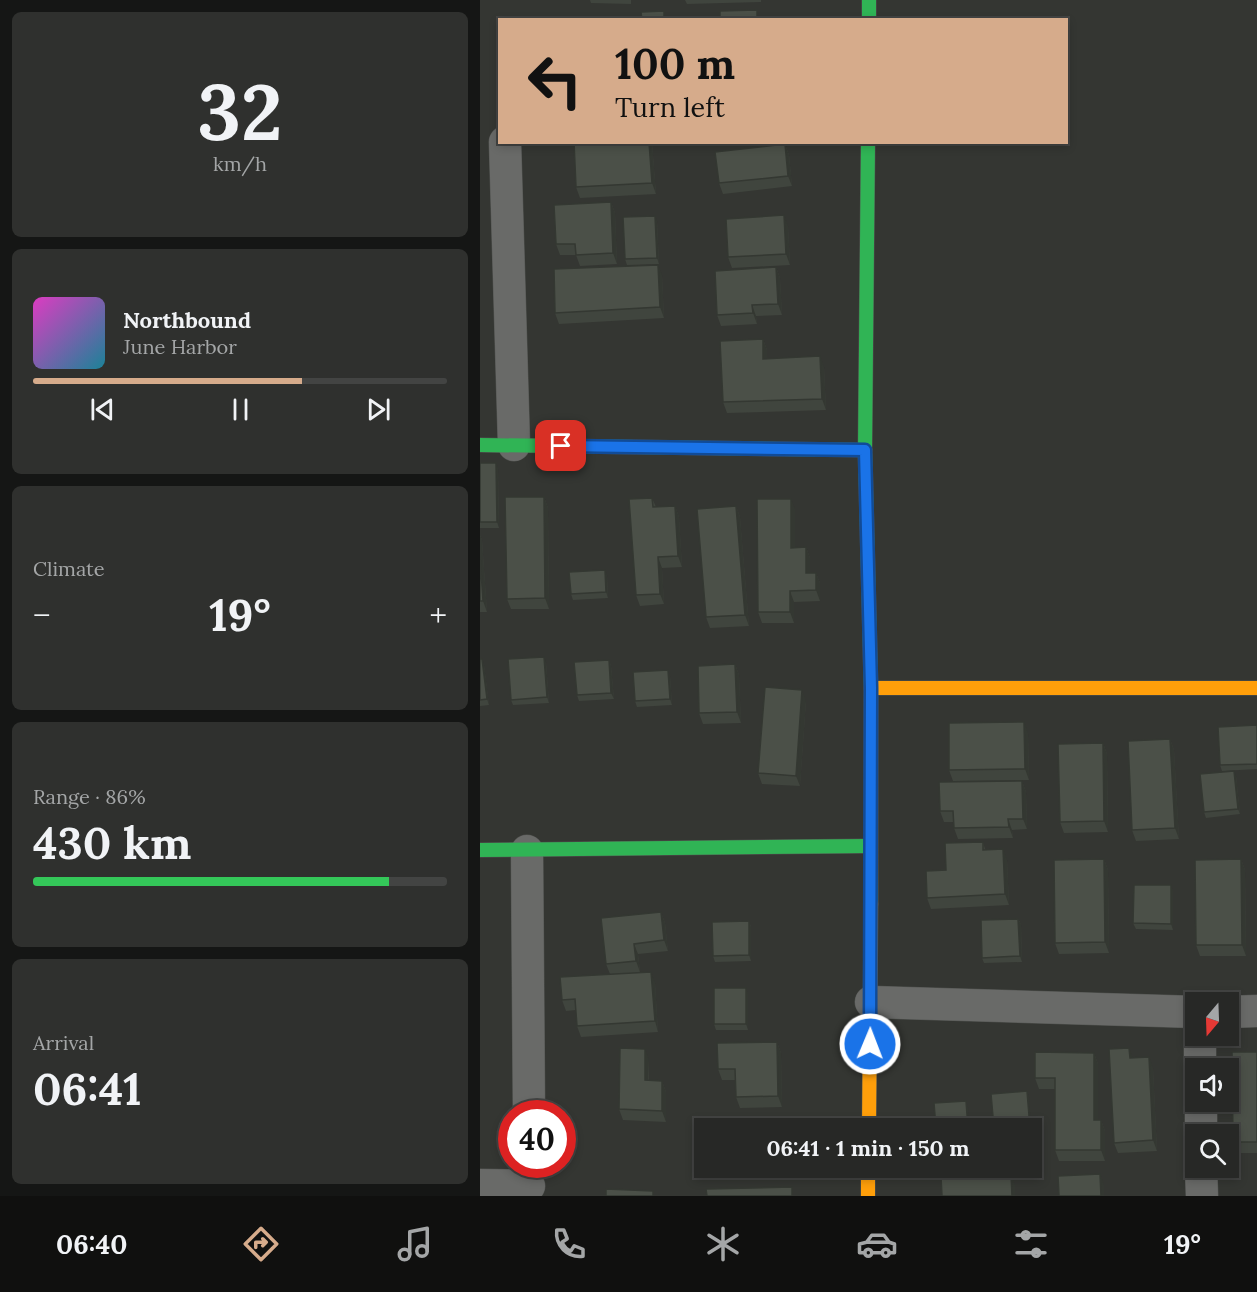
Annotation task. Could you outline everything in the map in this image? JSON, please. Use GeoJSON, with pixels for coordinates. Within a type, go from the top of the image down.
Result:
{"type":"FeatureCollection","features":[{"type":"Feature","properties":{"kind":"street"},"geometry":{"type":"LineString","coordinates":[[868,18],[869,0]]}},
{"type":"Feature","properties":{"kind":"street"},"geometry":{"type":"LineString","coordinates":[[505,144],[514,445]]}},
{"type":"Feature","properties":{"kind":"street"},"geometry":{"type":"LineString","coordinates":[[868,144],[865,450],[871,688],[869,1118]]}},
{"type":"Feature","properties":{"kind":"street"},"geometry":{"type":"LineString","coordinates":[[480,445],[865,450]]}},
{"type":"Feature","properties":{"kind":"street"},"geometry":{"type":"LineString","coordinates":[[871,688],[1257,688]]}},
{"type":"Feature","properties":{"kind":"street"},"geometry":{"type":"LineString","coordinates":[[480,850],[870,846]]}},
{"type":"Feature","properties":{"kind":"street"},"geometry":{"type":"LineString","coordinates":[[527,851],[529,1100]]}},
{"type":"Feature","properties":{"kind":"street"},"geometry":{"type":"LineString","coordinates":[[871,1002],[1185,1012]]}},
{"type":"Feature","properties":{"kind":"street"},"geometry":{"type":"LineString","coordinates":[[1239,1012],[1257,1011]]}},
{"type":"Feature","properties":{"kind":"street"},"geometry":{"type":"LineString","coordinates":[[868,1178],[868,1196]]}},
{"type":"Feature","properties":{"kind":"street"},"geometry":{"type":"LineString","coordinates":[[1201,1178],[1202,1196]]}},
{"type":"Feature","properties":{"kind":"street"},"geometry":{"type":"LineString","coordinates":[[480,1185],[529,1182]]}},
{"type":"Feature","properties":{"kind":"building"},"geometry":{"type":"Polygon","coordinates":[[[757,10],[757,18],[720,18],[720,11],[757,10]]]}},
{"type":"Feature","properties":{"kind":"building"},"geometry":{"type":"Polygon","coordinates":[[[664,11],[664,18],[642,18],[641,12],[664,11]]]}},
{"type":"Feature","properties":{"kind":"building"},"geometry":{"type":"Polygon","coordinates":[[[574,144],[649,144],[652,183],[576,187],[574,144]]]}},
{"type":"Feature","properties":{"kind":"building"},"geometry":{"type":"Polygon","coordinates":[[[785,144],[788,176],[719,183],[715,152],[785,144]]]}},
{"type":"Feature","properties":{"kind":"building"},"geometry":{"type":"Polygon","coordinates":[[[611,202],[613,253],[576,255],[575,244],[556,244],[554,205],[611,202]]]}},
{"type":"Feature","properties":{"kind":"building"},"geometry":{"type":"Polygon","coordinates":[[[784,215],[786,254],[728,257],[726,219],[784,215]]]}},
{"type":"Feature","properties":{"kind":"building"},"geometry":{"type":"Polygon","coordinates":[[[655,216],[657,258],[625,259],[623,217],[655,216]]]}},
{"type":"Feature","properties":{"kind":"building"},"geometry":{"type":"Polygon","coordinates":[[[658,265],[660,307],[555,313],[554,269],[658,265]]]}},
{"type":"Feature","properties":{"kind":"building"},"geometry":{"type":"Polygon","coordinates":[[[776,267],[778,304],[752,305],[753,313],[717,315],[715,271],[776,267]]]}},
{"type":"Feature","properties":{"kind":"building"},"geometry":{"type":"Polygon","coordinates":[[[763,339],[763,359],[820,356],[822,399],[723,402],[720,341],[763,339]]]}},
{"type":"Feature","properties":{"kind":"building"},"geometry":{"type":"Polygon","coordinates":[[[480,463],[496,463],[497,522],[480,522],[480,463]]]}},
{"type":"Feature","properties":{"kind":"building"},"geometry":{"type":"Polygon","coordinates":[[[505,497],[544,497],[545,598],[507,599],[505,497]]]}},
{"type":"Feature","properties":{"kind":"building"},"geometry":{"type":"Polygon","coordinates":[[[652,498],[653,507],[675,506],[678,556],[658,557],[660,594],[636,595],[629,499],[652,498]]]}},
{"type":"Feature","properties":{"kind":"building"},"geometry":{"type":"Polygon","coordinates":[[[757,499],[791,499],[791,548],[806,547],[806,573],[816,573],[816,590],[790,591],[790,612],[758,612],[757,499]]]}},
{"type":"Feature","properties":{"kind":"building"},"geometry":{"type":"Polygon","coordinates":[[[736,506],[745,615],[706,617],[697,509],[736,506]]]}},
{"type":"Feature","properties":{"kind":"building"},"geometry":{"type":"Polygon","coordinates":[[[480,556],[483,601],[480,601],[480,556]]]}},
{"type":"Feature","properties":{"kind":"building"},"geometry":{"type":"Polygon","coordinates":[[[605,570],[606,592],[571,594],[569,572],[605,570]]]}},
{"type":"Feature","properties":{"kind":"building"},"geometry":{"type":"Polygon","coordinates":[[[544,657],[547,697],[511,700],[508,659],[544,657]]]}},
{"type":"Feature","properties":{"kind":"building"},"geometry":{"type":"Polygon","coordinates":[[[480,659],[482,659],[487,699],[480,700],[480,659]]]}},
{"type":"Feature","properties":{"kind":"building"},"geometry":{"type":"Polygon","coordinates":[[[609,660],[611,693],[577,695],[574,662],[609,660]]]}},
{"type":"Feature","properties":{"kind":"building"},"geometry":{"type":"Polygon","coordinates":[[[735,664],[737,712],[699,713],[698,666],[735,664]]]}},
{"type":"Feature","properties":{"kind":"building"},"geometry":{"type":"Polygon","coordinates":[[[668,670],[670,699],[635,701],[633,672],[668,670]]]}},
{"type":"Feature","properties":{"kind":"building"},"geometry":{"type":"Polygon","coordinates":[[[765,687],[802,690],[796,776],[758,773],[765,687]]]}},
{"type":"Feature","properties":{"kind":"building"},"geometry":{"type":"Polygon","coordinates":[[[1024,722],[1025,769],[949,770],[949,723],[1024,722]]]}},
{"type":"Feature","properties":{"kind":"building"},"geometry":{"type":"Polygon","coordinates":[[[1257,725],[1257,764],[1220,765],[1218,727],[1257,725]]]}},
{"type":"Feature","properties":{"kind":"building"},"geometry":{"type":"Polygon","coordinates":[[[1170,739],[1175,828],[1132,830],[1128,741],[1170,739]]]}},
{"type":"Feature","properties":{"kind":"building"},"geometry":{"type":"Polygon","coordinates":[[[1103,743],[1104,821],[1060,822],[1058,744],[1103,743]]]}},
{"type":"Feature","properties":{"kind":"building"},"geometry":{"type":"Polygon","coordinates":[[[1234,771],[1238,809],[1204,812],[1200,774],[1234,771]]]}},
{"type":"Feature","properties":{"kind":"building"},"geometry":{"type":"Polygon","coordinates":[[[1022,781],[1023,819],[1008,819],[1009,827],[954,828],[953,811],[940,811],[939,782],[1022,781]]]}},
{"type":"Feature","properties":{"kind":"building"},"geometry":{"type":"Polygon","coordinates":[[[983,842],[983,850],[1003,849],[1005,894],[927,898],[926,871],[946,870],[945,843],[983,842]]]}},
{"type":"Feature","properties":{"kind":"building"},"geometry":{"type":"Polygon","coordinates":[[[1104,859],[1105,942],[1055,943],[1054,860],[1104,859]]]}},
{"type":"Feature","properties":{"kind":"building"},"geometry":{"type":"Polygon","coordinates":[[[1241,859],[1242,945],[1196,945],[1195,860],[1241,859]]]}},
{"type":"Feature","properties":{"kind":"building"},"geometry":{"type":"Polygon","coordinates":[[[1134,885],[1171,885],[1171,924],[1133,923],[1134,885]]]}},
{"type":"Feature","properties":{"kind":"building"},"geometry":{"type":"Polygon","coordinates":[[[661,912],[664,940],[634,944],[636,961],[606,964],[601,918],[661,912]]]}},
{"type":"Feature","properties":{"kind":"building"},"geometry":{"type":"Polygon","coordinates":[[[1018,919],[1020,956],[982,958],[981,920],[1018,919]]]}},
{"type":"Feature","properties":{"kind":"building"},"geometry":{"type":"Polygon","coordinates":[[[749,921],[749,955],[713,956],[712,922],[749,921]]]}},
{"type":"Feature","properties":{"kind":"building"},"geometry":{"type":"Polygon","coordinates":[[[651,972],[655,1021],[577,1026],[575,999],[562,1000],[560,977],[651,972]]]}},
{"type":"Feature","properties":{"kind":"building"},"geometry":{"type":"Polygon","coordinates":[[[714,988],[746,988],[746,1024],[714,1024],[714,988]]]}},
{"type":"Feature","properties":{"kind":"building"},"geometry":{"type":"Polygon","coordinates":[[[777,1042],[778,1096],[736,1097],[735,1069],[718,1069],[717,1043],[777,1042]]]}},
{"type":"Feature","properties":{"kind":"building"},"geometry":{"type":"Polygon","coordinates":[[[620,1048],[645,1049],[645,1080],[662,1081],[662,1111],[619,1109],[620,1048]]]}},
{"type":"Feature","properties":{"kind":"building"},"geometry":{"type":"Polygon","coordinates":[[[1129,1048],[1130,1058],[1149,1057],[1153,1140],[1114,1143],[1109,1049],[1129,1048]]]}},
{"type":"Feature","properties":{"kind":"building"},"geometry":{"type":"Polygon","coordinates":[[[1035,1052],[1094,1053],[1094,1120],[1101,1120],[1101,1150],[1055,1150],[1055,1078],[1035,1078],[1035,1052]]]}},
{"type":"Feature","properties":{"kind":"building"},"geometry":{"type":"Polygon","coordinates":[[[1232,1052],[1257,1052],[1257,1142],[1239,1142],[1239,1124],[1233,1124],[1233,1112],[1239,1112],[1239,1058],[1232,1058],[1232,1052]]]}},
{"type":"Feature","properties":{"kind":"building"},"geometry":{"type":"Polygon","coordinates":[[[1027,1091],[1029,1118],[993,1118],[991,1094],[1027,1091]]]}},
{"type":"Feature","properties":{"kind":"building"},"geometry":{"type":"Polygon","coordinates":[[[966,1101],[967,1118],[935,1118],[934,1103],[966,1101]]]}},
{"type":"Feature","properties":{"kind":"building"},"geometry":{"type":"Polygon","coordinates":[[[1100,1174],[1101,1196],[1059,1196],[1058,1176],[1100,1174]]]}},
{"type":"Feature","properties":{"kind":"building"},"geometry":{"type":"Polygon","coordinates":[[[941,1178],[1011,1178],[1012,1196],[942,1196],[941,1178]]]}},
{"type":"Feature","properties":{"kind":"building"},"geometry":{"type":"Polygon","coordinates":[[[792,1187],[792,1196],[707,1196],[706,1189],[792,1187]]]}},
{"type":"Feature","properties":{"kind":"building"},"geometry":{"type":"Polygon","coordinates":[[[606,1189],[653,1191],[653,1196],[606,1196],[606,1189]]]}},
{"type":"Feature","properties":{"kind":"traffic: fast"},"geometry":{"type":"LineString","coordinates":[[869,0],[869,18]]}},
{"type":"Feature","properties":{"kind":"traffic: fast"},"geometry":{"type":"LineString","coordinates":[[868,144],[865,450],[871,688],[871,904]]}},
{"type":"Feature","properties":{"kind":"traffic: fast"},"geometry":{"type":"LineString","coordinates":[[480,445],[865,450]]}},
{"type":"Feature","properties":{"kind":"traffic: fast"},"geometry":{"type":"LineString","coordinates":[[480,850],[870,846]]}},
{"type":"Feature","properties":{"kind":"traffic: slow"},"geometry":{"type":"LineString","coordinates":[[871,688],[1257,688]]}},
{"type":"Feature","properties":{"kind":"traffic: slow"},"geometry":{"type":"LineString","coordinates":[[869,1118],[871,904]]}},
{"type":"Feature","properties":{"kind":"traffic: slow"},"geometry":{"type":"LineString","coordinates":[[868,1178],[868,1196]]}},
{"type":"Feature","properties":{"kind":"route"},"geometry":{"type":"LineString","coordinates":[[561,446],[865,450],[871,688],[870,1044]]}}]}
